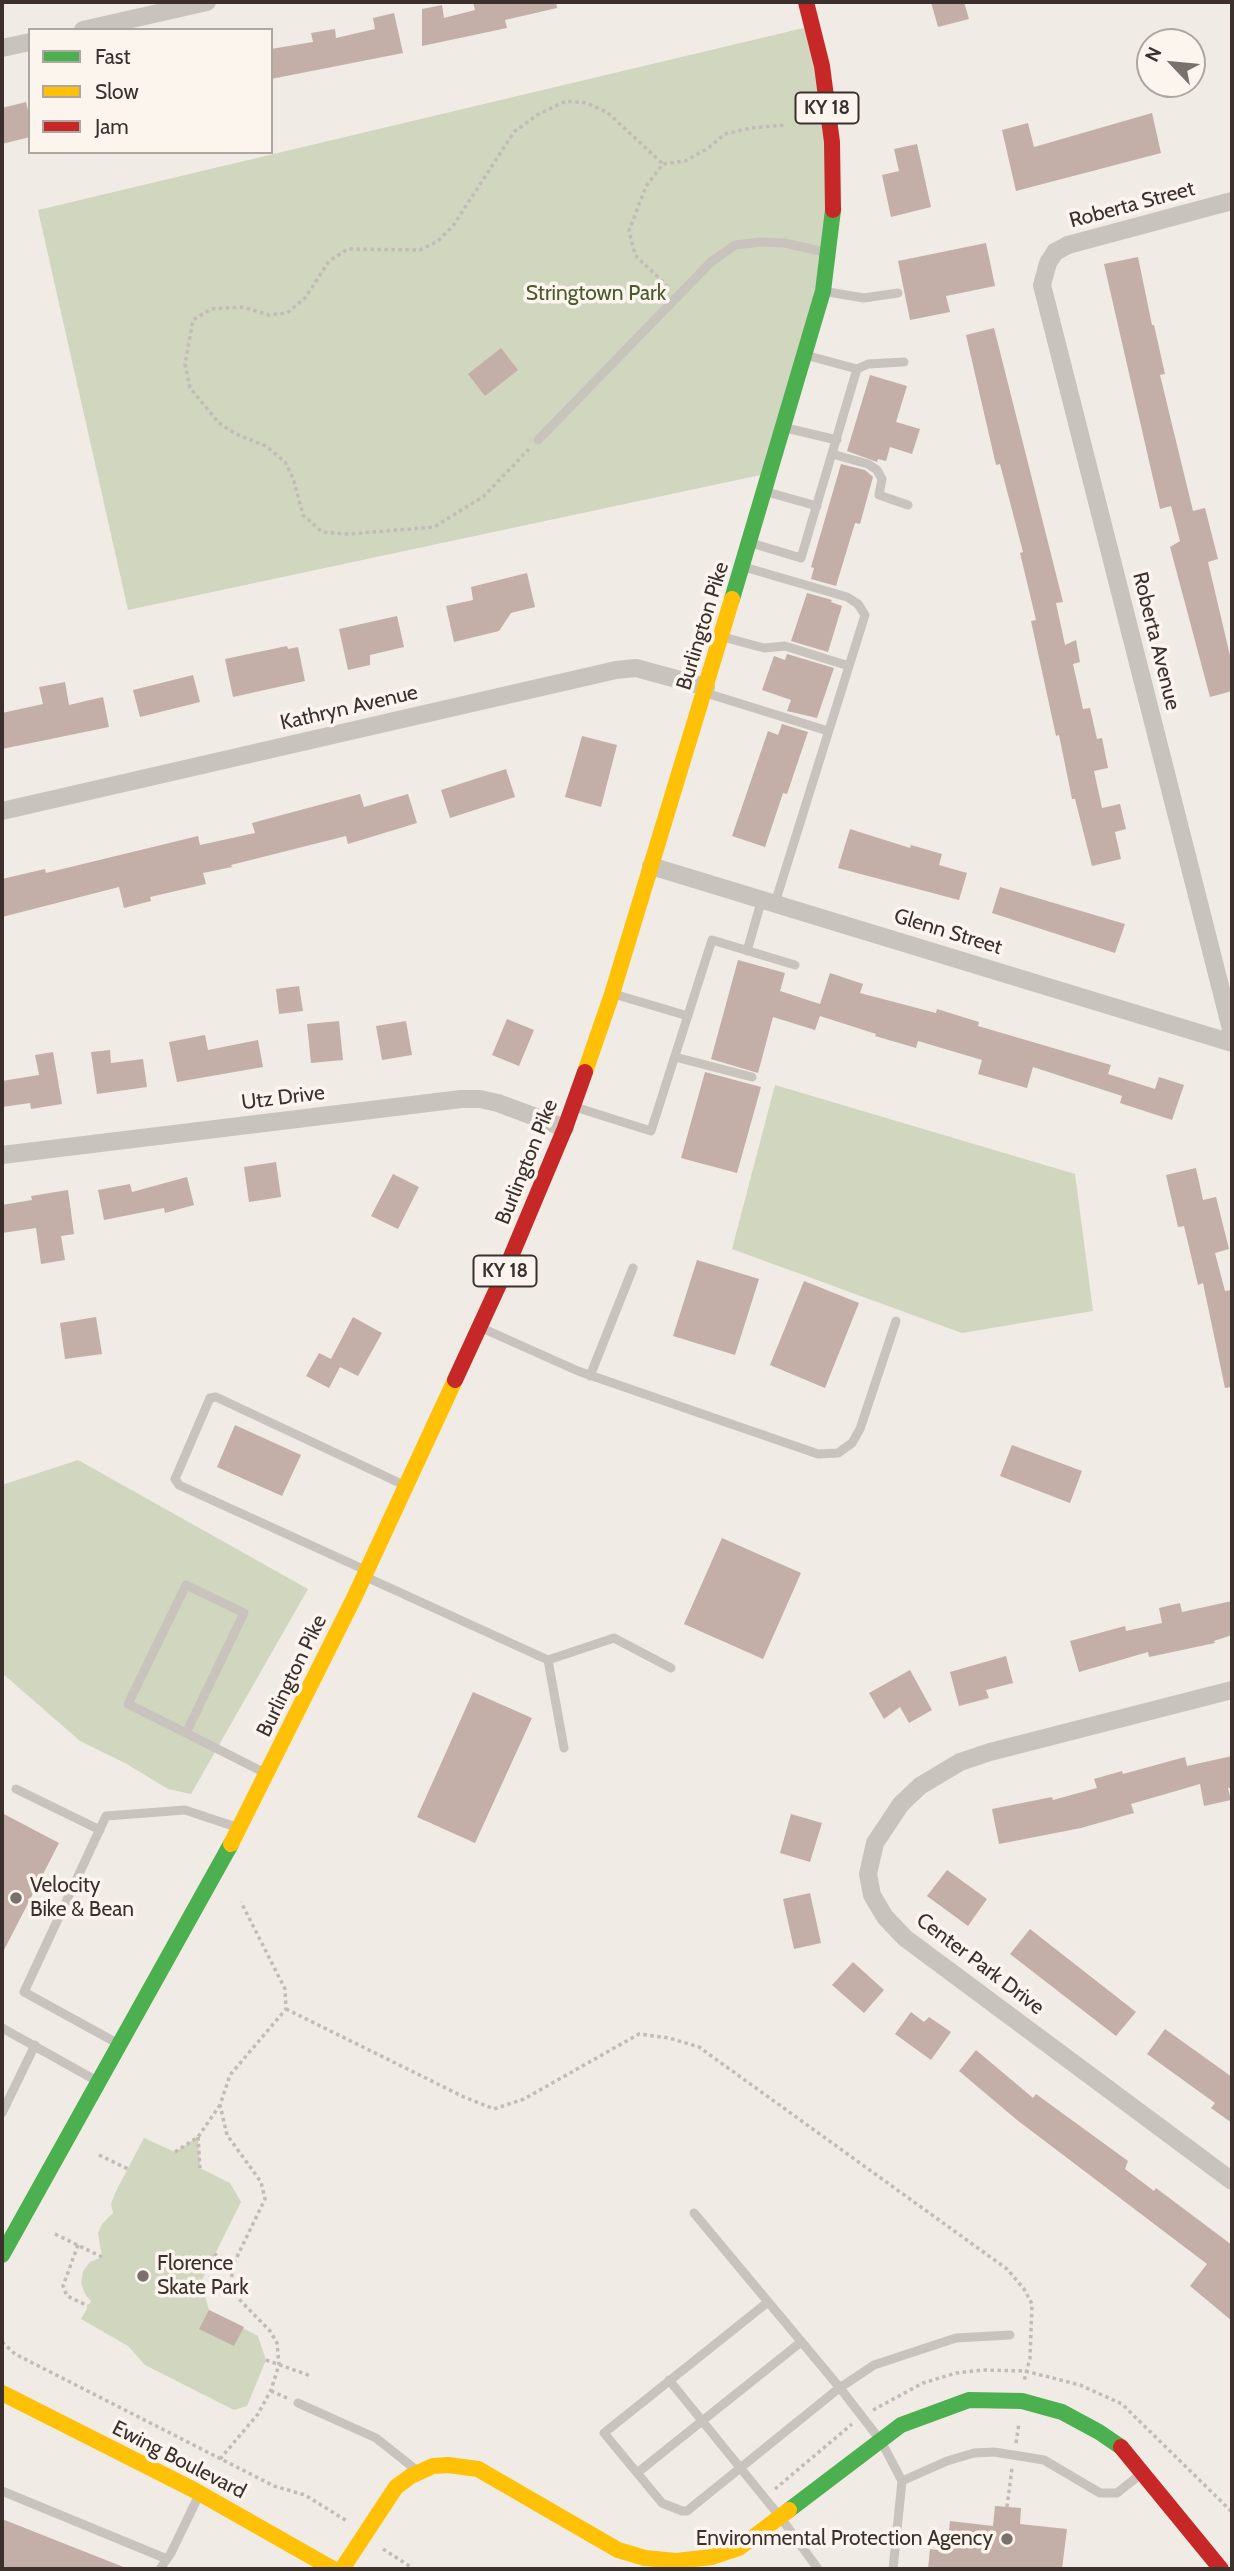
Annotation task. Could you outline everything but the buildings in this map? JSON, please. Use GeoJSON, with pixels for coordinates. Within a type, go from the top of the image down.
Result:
{"type":"FeatureCollection","features":[{"type":"Feature","properties":{"kind":"main road","name":"Burlington Pike"},"geometry":{"type":"LineString","coordinates":[[2,2255],[239,1828],[266,1774],[406,1486],[479,1327],[573,1107],[612,994],[722,636],[822,291],[833,217],[832,142],[822,66],[806,2]]}},
{"type":"Feature","properties":{"kind":"main road","name":"Ewing Boulevard"},"geometry":{"type":"LineString","coordinates":[[2,2393],[199,2493],[333,2569]]}},
{"type":"Feature","properties":{"kind":"main road"},"geometry":{"type":"LineString","coordinates":[[342,2569],[390,2494],[419,2472],[433,2466],[448,2465],[478,2469],[606,2544],[646,2563],[712,2557],[739,2548],[901,2425],[969,2400],[1022,2401],[1062,2412],[1099,2431],[1119,2445],[1221,2569]]}},
{"type":"Feature","properties":{"kind":"street"},"geometry":{"type":"LineString","coordinates":[[92,28],[206,2]]}},
{"type":"Feature","properties":{"kind":"street"},"geometry":{"type":"LineString","coordinates":[[2,48],[28,42]]}},
{"type":"Feature","properties":{"kind":"street","name":"Roberta Street"},"geometry":{"type":"LineString","coordinates":[[1049,261],[1055,252],[1068,245],[1232,201]]}},
{"type":"Feature","properties":{"kind":"street","name":"Roberta Avenue"},"geometry":{"type":"LineString","coordinates":[[1049,261],[1042,285],[1232,1034]]}},
{"type":"Feature","properties":{"kind":"street","name":"Kathryn Avenue"},"geometry":{"type":"LineString","coordinates":[[2,811],[616,670],[636,668],[705,690]]}},
{"type":"Feature","properties":{"kind":"street","name":"Glenn Street"},"geometry":{"type":"LineString","coordinates":[[651,866],[1232,1043]]}},
{"type":"Feature","properties":{"kind":"street","name":"Utz Drive"},"geometry":{"type":"LineString","coordinates":[[2,1155],[461,1099],[498,1103],[565,1128]]}},
{"type":"Feature","properties":{"kind":"street","name":"Center Park Drive"},"geometry":{"type":"LineString","coordinates":[[1232,1690],[960,1762],[920,1786],[901,1804],[875,1843],[868,1874],[872,1895],[885,1917],[905,1938],[1232,2181]]}},
{"type":"Feature","properties":{"kind":"lane"},"geometry":{"type":"LineString","coordinates":[[538,440],[711,262],[735,245],[785,243],[829,253]]}},
{"type":"Feature","properties":{"kind":"lane"},"geometry":{"type":"LineString","coordinates":[[822,291],[855,298],[898,293]]}},
{"type":"Feature","properties":{"kind":"lane"},"geometry":{"type":"LineString","coordinates":[[805,355],[856,369],[868,364],[904,362]]}},
{"type":"Feature","properties":{"kind":"lane"},"geometry":{"type":"LineString","coordinates":[[749,543],[801,558],[856,369]]}},
{"type":"Feature","properties":{"kind":"lane"},"geometry":{"type":"LineString","coordinates":[[784,427],[837,440]]}},
{"type":"Feature","properties":{"kind":"lane"},"geometry":{"type":"LineString","coordinates":[[832,454],[868,464],[877,470],[882,479],[879,495],[908,505]]}},
{"type":"Feature","properties":{"kind":"lane"},"geometry":{"type":"LineString","coordinates":[[765,491],[817,506]]}},
{"type":"Feature","properties":{"kind":"lane"},"geometry":{"type":"LineString","coordinates":[[742,567],[847,597],[858,604],[865,615],[828,732],[768,901],[747,951]]}},
{"type":"Feature","properties":{"kind":"lane"},"geometry":{"type":"LineString","coordinates":[[722,636],[764,648],[785,646],[849,666]]}},
{"type":"Feature","properties":{"kind":"lane"},"geometry":{"type":"LineString","coordinates":[[705,690],[828,732]]}},
{"type":"Feature","properties":{"kind":"lane"},"geometry":{"type":"LineString","coordinates":[[573,1107],[651,1130],[712,940],[794,965]]}},
{"type":"Feature","properties":{"kind":"lane"},"geometry":{"type":"LineString","coordinates":[[612,994],[688,1016]]}},
{"type":"Feature","properties":{"kind":"lane"},"geometry":{"type":"LineString","coordinates":[[675,1056],[752,1077]]}},
{"type":"Feature","properties":{"kind":"lane"},"geometry":{"type":"LineString","coordinates":[[590,1376],[633,1268]]}},
{"type":"Feature","properties":{"kind":"lane"},"geometry":{"type":"LineString","coordinates":[[479,1327],[590,1376],[818,1454],[838,1453],[852,1443],[860,1429],[896,1321]]}},
{"type":"Feature","properties":{"kind":"lane"},"geometry":{"type":"LineString","coordinates":[[406,1486],[216,1397],[210,1398],[176,1479],[179,1485],[548,1660],[614,1638],[671,1668]]}},
{"type":"Feature","properties":{"kind":"lane"},"geometry":{"type":"LineString","coordinates":[[186,1733],[244,1613],[186,1585],[128,1704],[266,1774]]}},
{"type":"Feature","properties":{"kind":"lane"},"geometry":{"type":"LineString","coordinates":[[548,1660],[564,1748]]}},
{"type":"Feature","properties":{"kind":"lane"},"geometry":{"type":"LineString","coordinates":[[16,1789],[100,1830]]}},
{"type":"Feature","properties":{"kind":"lane"},"geometry":{"type":"LineString","coordinates":[[119,2044],[24,1992],[106,1816],[186,1810],[239,1828]]}},
{"type":"Feature","properties":{"kind":"lane"},"geometry":{"type":"LineString","coordinates":[[2,2028],[98,2082]]}},
{"type":"Feature","properties":{"kind":"lane"},"geometry":{"type":"LineString","coordinates":[[2,2113],[5,2098],[35,2045]]}},
{"type":"Feature","properties":{"kind":"lane"},"geometry":{"type":"LineString","coordinates":[[694,2213],[881,2441],[902,2481],[893,2569]]}},
{"type":"Feature","properties":{"kind":"lane"},"geometry":{"type":"LineString","coordinates":[[768,2302],[604,2433],[662,2503],[682,2511],[691,2508],[840,2388],[874,2365],[956,2338],[1010,2335]]}},
{"type":"Feature","properties":{"kind":"lane"},"geometry":{"type":"LineString","coordinates":[[637,2473],[801,2342]]}},
{"type":"Feature","properties":{"kind":"lane"},"geometry":{"type":"LineString","coordinates":[[669,2380],[781,2518],[818,2569]]}},
{"type":"Feature","properties":{"kind":"lane"},"geometry":{"type":"LineString","coordinates":[[298,2403],[376,2438],[419,2472]]}},
{"type":"Feature","properties":{"kind":"lane"},"geometry":{"type":"LineString","coordinates":[[902,2481],[947,2461],[974,2453],[1015,2454],[1044,2460],[1100,2493],[1117,2493],[1142,2473]]}},
{"type":"Feature","properties":{"kind":"lane"},"geometry":{"type":"LineString","coordinates":[[2,2491],[167,2559]]}},
{"type":"Feature","properties":{"kind":"lane"},"geometry":{"type":"LineString","coordinates":[[160,2569],[199,2493]]}},
{"type":"Feature","properties":{"kind":"path"},"geometry":{"type":"LineString","coordinates":[[538,440],[484,495],[434,527],[349,534],[322,532],[303,515],[293,478],[285,462],[266,446],[236,434],[219,423],[190,388],[185,364],[193,320],[211,309],[243,307],[269,315],[287,313],[305,298],[330,261],[348,249],[420,250],[438,241],[453,226],[513,132],[537,115],[566,101],[587,103],[608,113],[663,164]]}},
{"type":"Feature","properties":{"kind":"path"},"geometry":{"type":"LineString","coordinates":[[678,296],[635,255],[629,231],[646,186],[663,164],[685,161],[707,149],[725,134],[785,125]]}},
{"type":"Feature","properties":{"kind":"path"},"geometry":{"type":"LineString","coordinates":[[175,2152],[198,2137],[220,2105],[230,2075],[286,2009],[285,1989],[241,1902]]}},
{"type":"Feature","properties":{"kind":"path"},"geometry":{"type":"LineString","coordinates":[[286,2009],[464,2097],[494,2109],[524,2099],[639,2034],[669,2038],[699,2048],[1007,2269],[1024,2289],[1032,2304],[1031,2358],[1025,2371],[1006,2507]]}},
{"type":"Feature","properties":{"kind":"path"},"geometry":{"type":"LineString","coordinates":[[220,2105],[227,2135],[261,2182],[265,2199],[234,2263],[231,2281],[236,2296],[270,2331],[277,2343],[279,2365],[271,2390],[258,2414],[220,2459]]}},
{"type":"Feature","properties":{"kind":"path"},"geometry":{"type":"LineString","coordinates":[[198,2137],[200,2168]]}},
{"type":"Feature","properties":{"kind":"path"},"geometry":{"type":"LineString","coordinates":[[99,2155],[128,2169]]}},
{"type":"Feature","properties":{"kind":"path"},"geometry":{"type":"LineString","coordinates":[[55,2234],[102,2257]]}},
{"type":"Feature","properties":{"kind":"path"},"geometry":{"type":"LineString","coordinates":[[78,2245],[63,2286],[67,2296],[88,2306]]}},
{"type":"Feature","properties":{"kind":"path"},"geometry":{"type":"LineString","coordinates":[[214,2254],[234,2263]]}},
{"type":"Feature","properties":{"kind":"path"},"geometry":{"type":"LineString","coordinates":[[2,2342],[15,2354],[274,2486],[305,2495],[339,2515]]}},
{"type":"Feature","properties":{"kind":"path"},"geometry":{"type":"LineString","coordinates":[[266,2360],[311,2376]]}},
{"type":"Feature","properties":{"kind":"path"},"geometry":{"type":"LineString","coordinates":[[392,2555],[414,2569]]}},
{"type":"Feature","properties":{"kind":"green space","name":"Stringtown Park"},"geometry":{"type":"Polygon","coordinates":[[[812,26],[833,217],[770,473],[128,610],[38,210],[812,26]]]}},
{"type":"Feature","properties":{"kind":"green space"},"geometry":{"type":"Polygon","coordinates":[[[775,1085],[1075,1174],[1093,1311],[962,1333],[732,1249],[775,1085]]]}},
{"type":"Feature","properties":{"kind":"green space"},"geometry":{"type":"Polygon","coordinates":[[[78,1460],[308,1589],[191,1794],[168,1789],[125,1763],[80,1741],[2,1673],[2,1485],[78,1460]]]}},
{"type":"Feature","properties":{"kind":"green space","name":"Florence Skate Park"},"geometry":{"type":"Polygon","coordinates":[[[198,2137],[200,2168],[230,2183],[241,2202],[201,2282],[209,2310],[258,2336],[266,2360],[247,2406],[234,2410],[145,2365],[128,2346],[81,2319],[91,2301],[81,2283],[83,2271],[90,2262],[102,2257],[98,2233],[102,2224],[113,2213],[111,2204],[115,2193],[144,2138],[175,2152],[198,2137]]]}},
{"type":"Feature","properties":{"kind":"traffic: fast"},"geometry":{"type":"LineString","coordinates":[[732,599],[823,291],[833,210]]}},
{"type":"Feature","properties":{"kind":"traffic: fast"},"geometry":{"type":"LineString","coordinates":[[2,2255],[231,1844]]}},
{"type":"Feature","properties":{"kind":"traffic: fast"},"geometry":{"type":"LineString","coordinates":[[789,2510],[901,2425],[969,2400],[1022,2401],[1062,2412],[1121,2447]]}},
{"type":"Feature","properties":{"kind":"traffic: slow"},"geometry":{"type":"LineString","coordinates":[[585,1072],[612,994],[732,599]]}},
{"type":"Feature","properties":{"kind":"traffic: slow"},"geometry":{"type":"LineString","coordinates":[[231,1844],[354,1598],[455,1380]]}},
{"type":"Feature","properties":{"kind":"traffic: slow"},"geometry":{"type":"LineString","coordinates":[[2,2393],[194,2490],[333,2569]]}},
{"type":"Feature","properties":{"kind":"traffic: slow"},"geometry":{"type":"LineString","coordinates":[[342,2569],[396,2487],[411,2476],[433,2466],[478,2469],[618,2550],[645,2558],[676,2561],[712,2557],[739,2548],[789,2510]]}},
{"type":"Feature","properties":{"kind":"traffic: jam"},"geometry":{"type":"LineString","coordinates":[[806,2],[822,66],[832,142],[833,210]]}},
{"type":"Feature","properties":{"kind":"traffic: jam"},"geometry":{"type":"LineString","coordinates":[[455,1380],[502,1278],[565,1128],[585,1072]]}},
{"type":"Feature","properties":{"kind":"traffic: jam"},"geometry":{"type":"LineString","coordinates":[[1121,2447],[1221,2569]]}},
{"type":"Feature","properties":{"kind":"place","name":"Velocity Bike & Bean"},"geometry":{"type":"Point","coordinates":[16,1898]}},
{"type":"Feature","properties":{"kind":"place","name":"Florence Skate Park"},"geometry":{"type":"Point","coordinates":[143,2276]}},
{"type":"Feature","properties":{"kind":"place","name":"Environmental Protection Agency"},"geometry":{"type":"Point","coordinates":[1007,2539]}}]}
